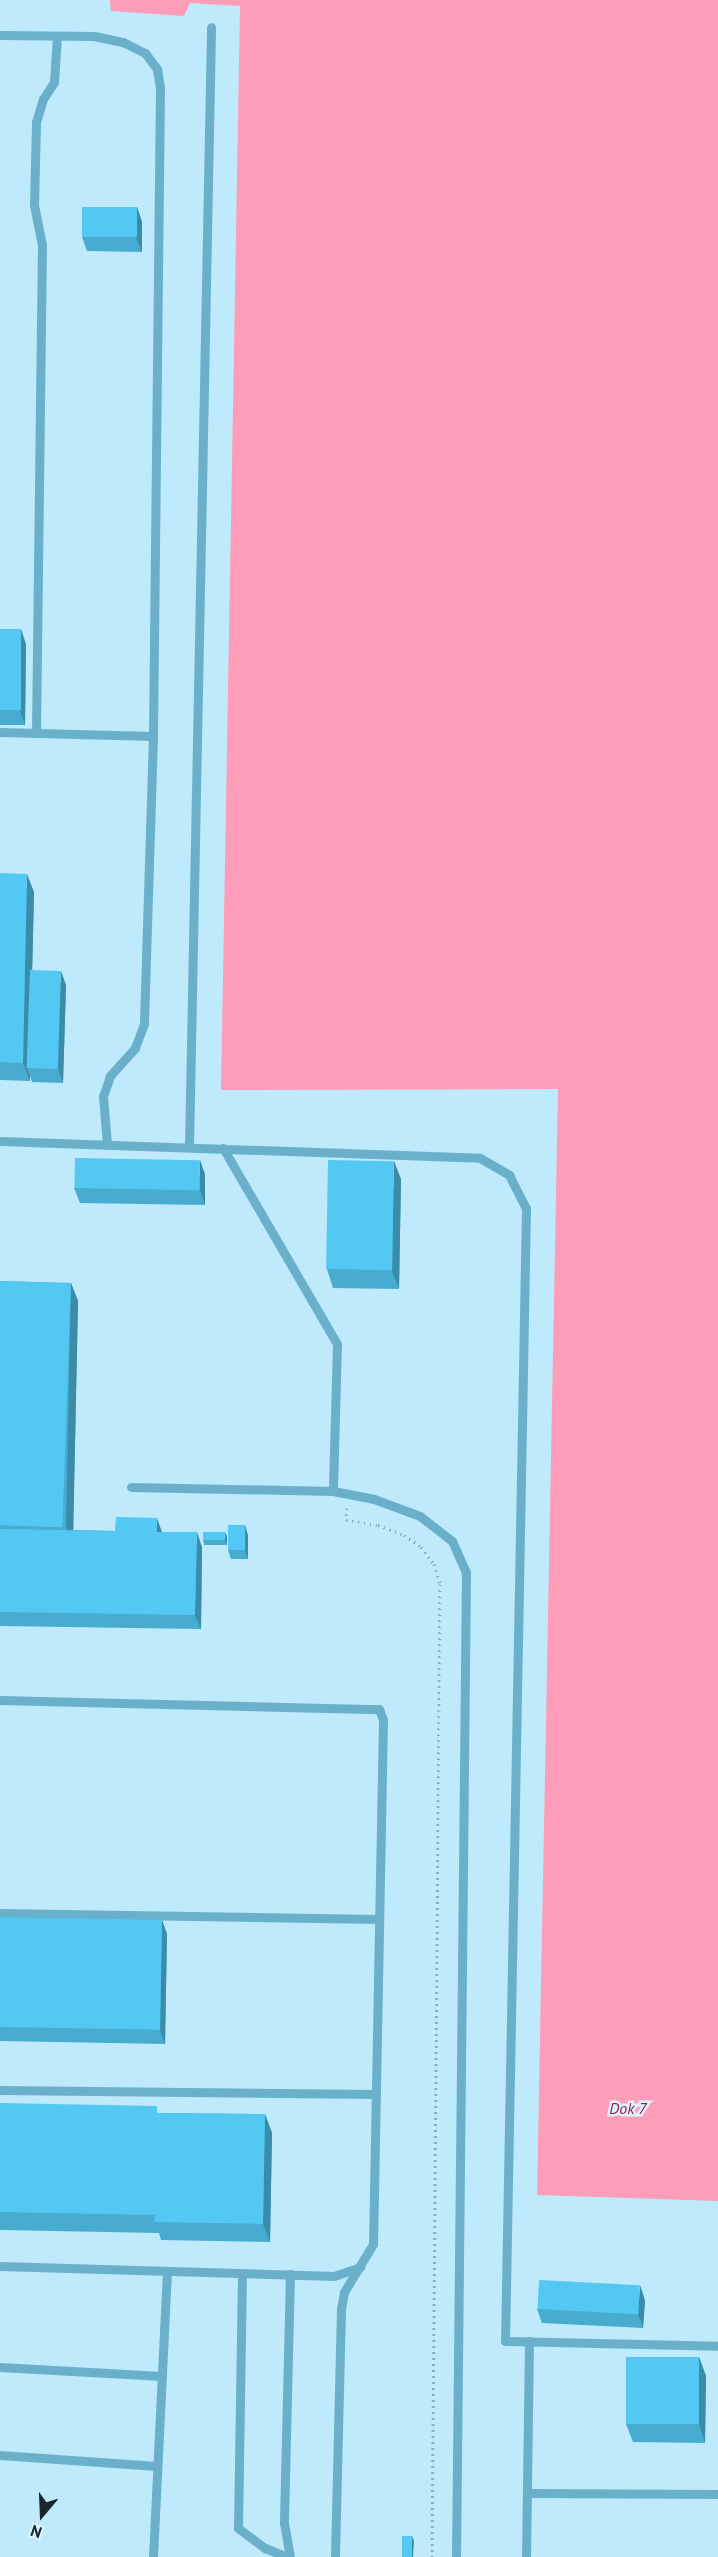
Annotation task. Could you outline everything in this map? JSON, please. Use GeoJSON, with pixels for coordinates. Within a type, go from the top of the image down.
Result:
{"type":"FeatureCollection","features":[{"type":"Feature","properties":{"kind":"lane"},"geometry":{"type":"LineString","coordinates":[[189,1147],[211,27]]}},
{"type":"Feature","properties":{"kind":"lane"},"geometry":{"type":"LineString","coordinates":[[0,35],[57,36],[123,42],[145,53],[157,69],[160,88],[153,736],[144,1023],[135,1047],[110,1077],[103,1096],[107,1144]]}},
{"type":"Feature","properties":{"kind":"lane"},"geometry":{"type":"LineString","coordinates":[[36,733],[42,245],[34,206],[36,122],[43,99],[54,82],[57,36]]}},
{"type":"Feature","properties":{"kind":"lane"},"geometry":{"type":"LineString","coordinates":[[0,732],[153,736]]}},
{"type":"Feature","properties":{"kind":"lane"},"geometry":{"type":"LineString","coordinates":[[0,1141],[480,1158],[509,1175],[526,1208],[505,2341],[718,2346]]}},
{"type":"Feature","properties":{"kind":"lane"},"geometry":{"type":"LineString","coordinates":[[223,1148],[337,1344],[333,1491]]}},
{"type":"Feature","properties":{"kind":"lane"},"geometry":{"type":"LineString","coordinates":[[132,1487],[349,1493],[400,1508],[438,1527],[452,1541],[466,1572],[456,2557]]}},
{"type":"Feature","properties":{"kind":"lane"},"geometry":{"type":"LineString","coordinates":[[0,1700],[379,1709],[383,1720],[373,2244],[362,2266],[344,2292],[341,2309],[335,2557]]}},
{"type":"Feature","properties":{"kind":"lane"},"geometry":{"type":"LineString","coordinates":[[0,1913],[379,1919]]}},
{"type":"Feature","properties":{"kind":"lane"},"geometry":{"type":"LineString","coordinates":[[0,2090],[376,2094]]}},
{"type":"Feature","properties":{"kind":"lane"},"geometry":{"type":"LineString","coordinates":[[0,2266],[334,2276],[362,2266]]}},
{"type":"Feature","properties":{"kind":"lane"},"geometry":{"type":"LineString","coordinates":[[153,2557],[167,2271]]}},
{"type":"Feature","properties":{"kind":"lane"},"geometry":{"type":"LineString","coordinates":[[242,2273],[238,2528],[265,2548],[288,2557],[284,2523],[290,2274]]}},
{"type":"Feature","properties":{"kind":"lane"},"geometry":{"type":"LineString","coordinates":[[526,2557],[529,2341]]}},
{"type":"Feature","properties":{"kind":"lane"},"geometry":{"type":"LineString","coordinates":[[0,2367],[162,2376]]}},
{"type":"Feature","properties":{"kind":"lane"},"geometry":{"type":"LineString","coordinates":[[0,2455],[158,2466]]}},
{"type":"Feature","properties":{"kind":"lane"},"geometry":{"type":"LineString","coordinates":[[527,2493],[718,2494]]}},
{"type":"Feature","properties":{"kind":"path"},"geometry":{"type":"LineString","coordinates":[[349,1493],[346,1520],[378,1525],[404,1535],[421,1547],[434,1564],[440,1584],[432,2557]]}},
{"type":"Feature","properties":{"kind":"water","name":"Dok 7"},"geometry":{"type":"Polygon","coordinates":[[[110,0],[718,0],[718,2201],[537,2195],[558,1089],[221,1090],[240,6],[190,3],[184,16],[111,11],[110,0]]]}},
{"type":"Feature","properties":{"kind":"building"},"geometry":{"type":"Polygon","coordinates":[[[82,207],[137,207],[137,237],[82,237],[82,207]]]}},
{"type":"Feature","properties":{"kind":"building"},"geometry":{"type":"Polygon","coordinates":[[[0,629],[21,629],[21,710],[0,710],[0,629]]]}},
{"type":"Feature","properties":{"kind":"building"},"geometry":{"type":"Polygon","coordinates":[[[0,873],[27,874],[23,1063],[0,1062],[0,873]]]}},
{"type":"Feature","properties":{"kind":"building"},"geometry":{"type":"Polygon","coordinates":[[[30,970],[61,971],[58,1069],[27,1068],[30,970]]]}},
{"type":"Feature","properties":{"kind":"building"},"geometry":{"type":"Polygon","coordinates":[[[75,1158],[200,1160],[199,1190],[74,1188],[75,1158]]]}},
{"type":"Feature","properties":{"kind":"building"},"geometry":{"type":"Polygon","coordinates":[[[328,1160],[394,1161],[392,1270],[326,1269],[328,1160]]]}},
{"type":"Feature","properties":{"kind":"building"},"geometry":{"type":"Polygon","coordinates":[[[0,1281],[71,1283],[62,1527],[0,1525],[0,1281]]]}},
{"type":"Feature","properties":{"kind":"building"},"geometry":{"type":"Polygon","coordinates":[[[116,1517],[157,1518],[157,1532],[197,1532],[195,1615],[0,1612],[0,1529],[115,1531],[116,1517]]]}},
{"type":"Feature","properties":{"kind":"building"},"geometry":{"type":"Polygon","coordinates":[[[228,1525],[245,1525],[245,1550],[228,1550],[228,1525]]]}},
{"type":"Feature","properties":{"kind":"building"},"geometry":{"type":"Polygon","coordinates":[[[203,1532],[225,1532],[225,1540],[203,1540],[203,1532]]]}},
{"type":"Feature","properties":{"kind":"building"},"geometry":{"type":"Polygon","coordinates":[[[0,1917],[162,1920],[160,2030],[0,2027],[0,1917]]]}},
{"type":"Feature","properties":{"kind":"building"},"geometry":{"type":"Polygon","coordinates":[[[0,2103],[157,2106],[157,2113],[265,2114],[263,2224],[154,2222],[155,2215],[0,2212],[0,2103]]]}},
{"type":"Feature","properties":{"kind":"building"},"geometry":{"type":"Polygon","coordinates":[[[539,2280],[640,2285],[638,2314],[537,2309],[539,2280]]]}},
{"type":"Feature","properties":{"kind":"building"},"geometry":{"type":"Polygon","coordinates":[[[626,2357],[699,2357],[699,2424],[626,2424],[626,2357]]]}},
{"type":"Feature","properties":{"kind":"building"},"geometry":{"type":"Polygon","coordinates":[[[402,2536],[412,2536],[412,2557],[402,2557],[402,2536]]]}}]}
